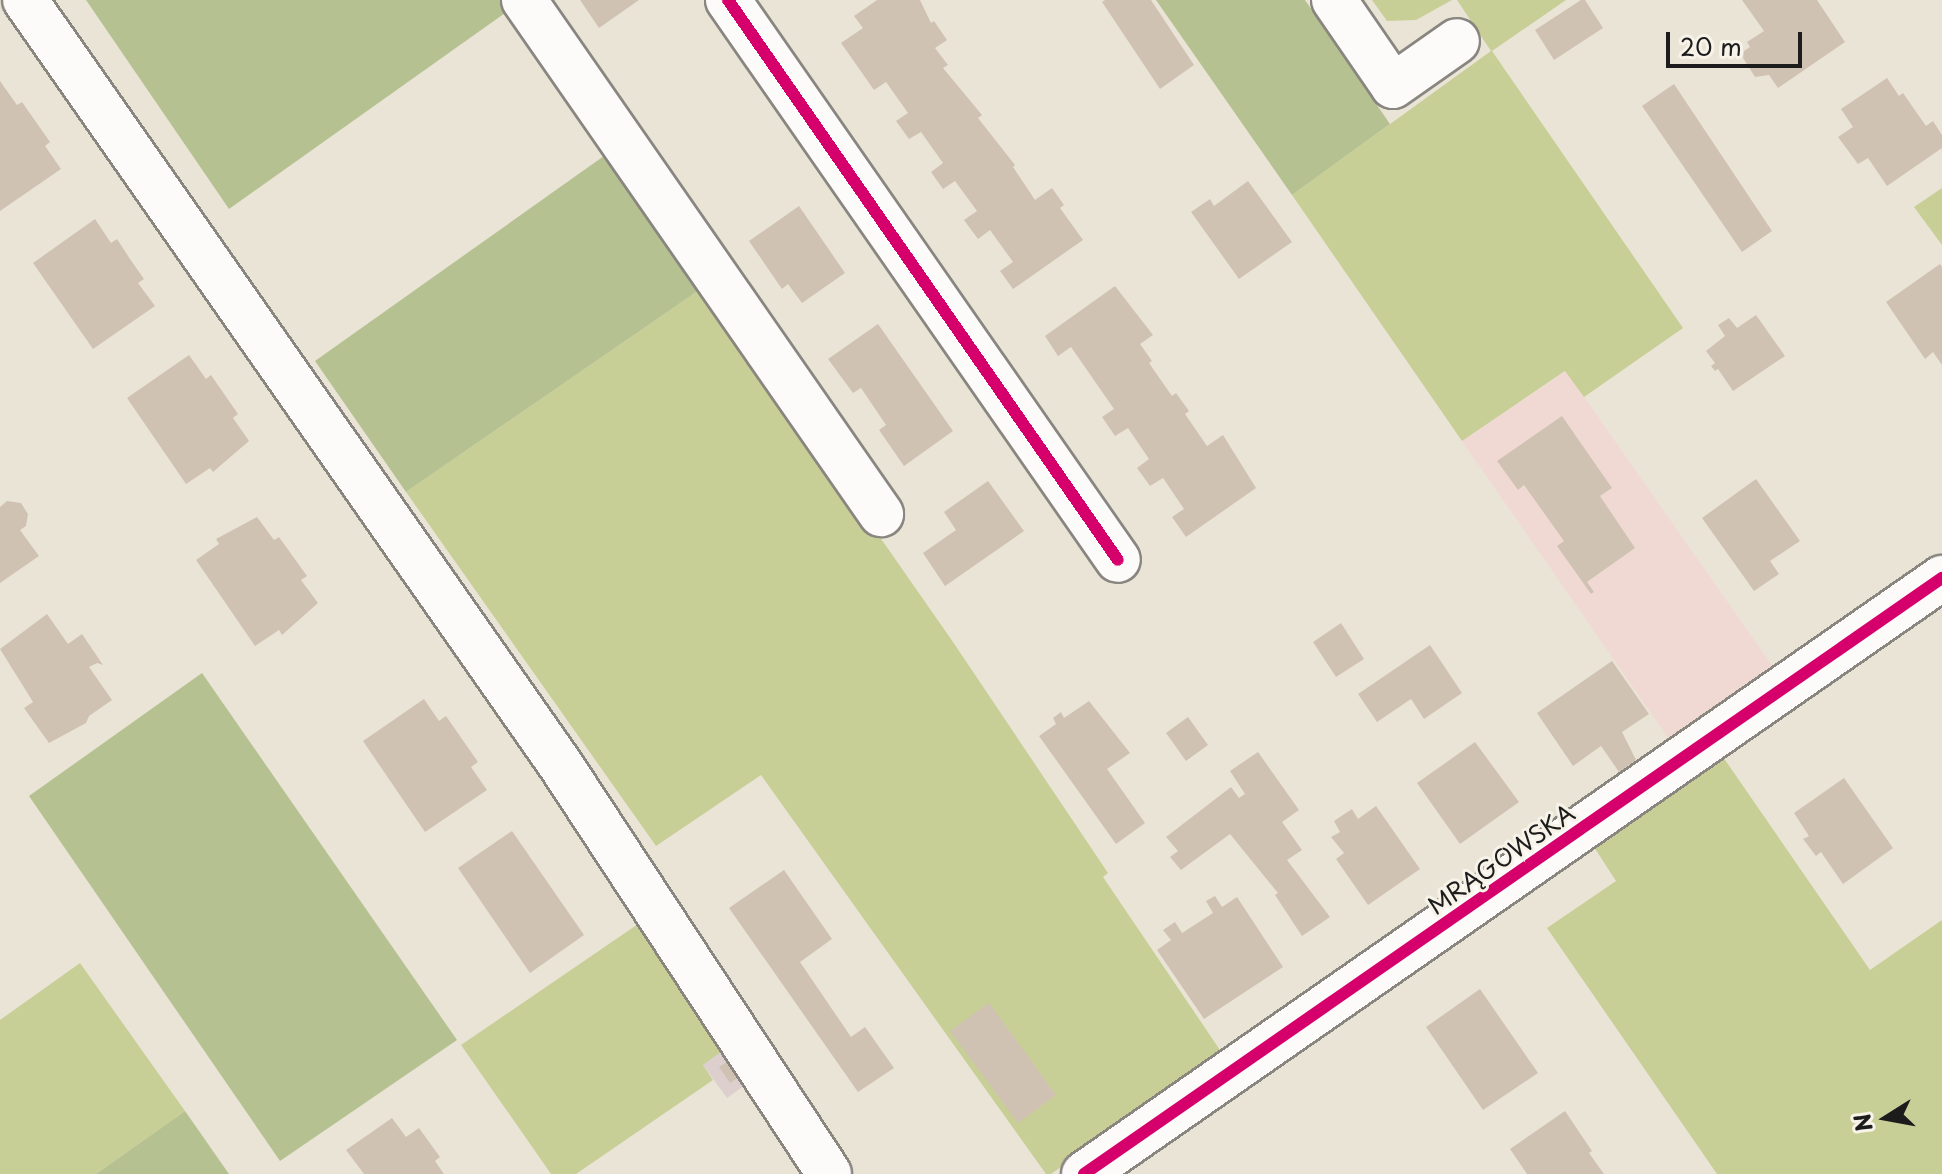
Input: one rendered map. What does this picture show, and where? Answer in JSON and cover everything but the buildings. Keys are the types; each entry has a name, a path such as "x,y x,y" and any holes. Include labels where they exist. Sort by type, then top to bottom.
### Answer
{"street":[{"path":"25,0 560,764 829,1174"},
{"path":"524,0 881,514"},
{"path":"728,0 1118,560"},
{"path":"1334,0 1393,86 1457,41"},
{"name":"MRĄGOWSKA","path":"1084,1174 1942,578"}],"shaded area":[{"path":"1566,371 1773,667 1669,739 1462,441"},
{"path":"728,1047 752,1080 727,1098 703,1065"}],"green space":[{"path":"86,0 506,0 512,8 229,209"},
{"path":"1156,0 1305,0 1390,124 1292,195"},
{"path":"1372,0 1452,0 1416,20 1387,21"},
{"path":"1457,0 1566,0 1492,51 1683,328 1584,397 1565,371 1462,441 1292,195 1491,51"},
{"path":"611,151 705,286 406,492 315,361"},
{"path":"1942,188 1942,245 1914,207"},
{"path":"705,286 953,642 1108,873 1103,877 1222,1053 1051,1174 1046,1174 761,775 656,846 406,492"},
{"path":"202,673 457,1040 280,1161 29,796"},
{"path":"1721,754 1870,970 1942,920 1942,1174 1717,1174 1547,928 1616,881 1594,847"},
{"path":"641,922 728,1047 703,1065 713,1080 576,1174 551,1174 461,1045"},
{"path":"80,963 185,1111 96,1174 0,1174 0,1020"},
{"path":"185,1111 229,1174 96,1174"}],"cycle path":[{"path":"728,0 1118,560"},
{"path":"1084,1174 1942,578"}]}
